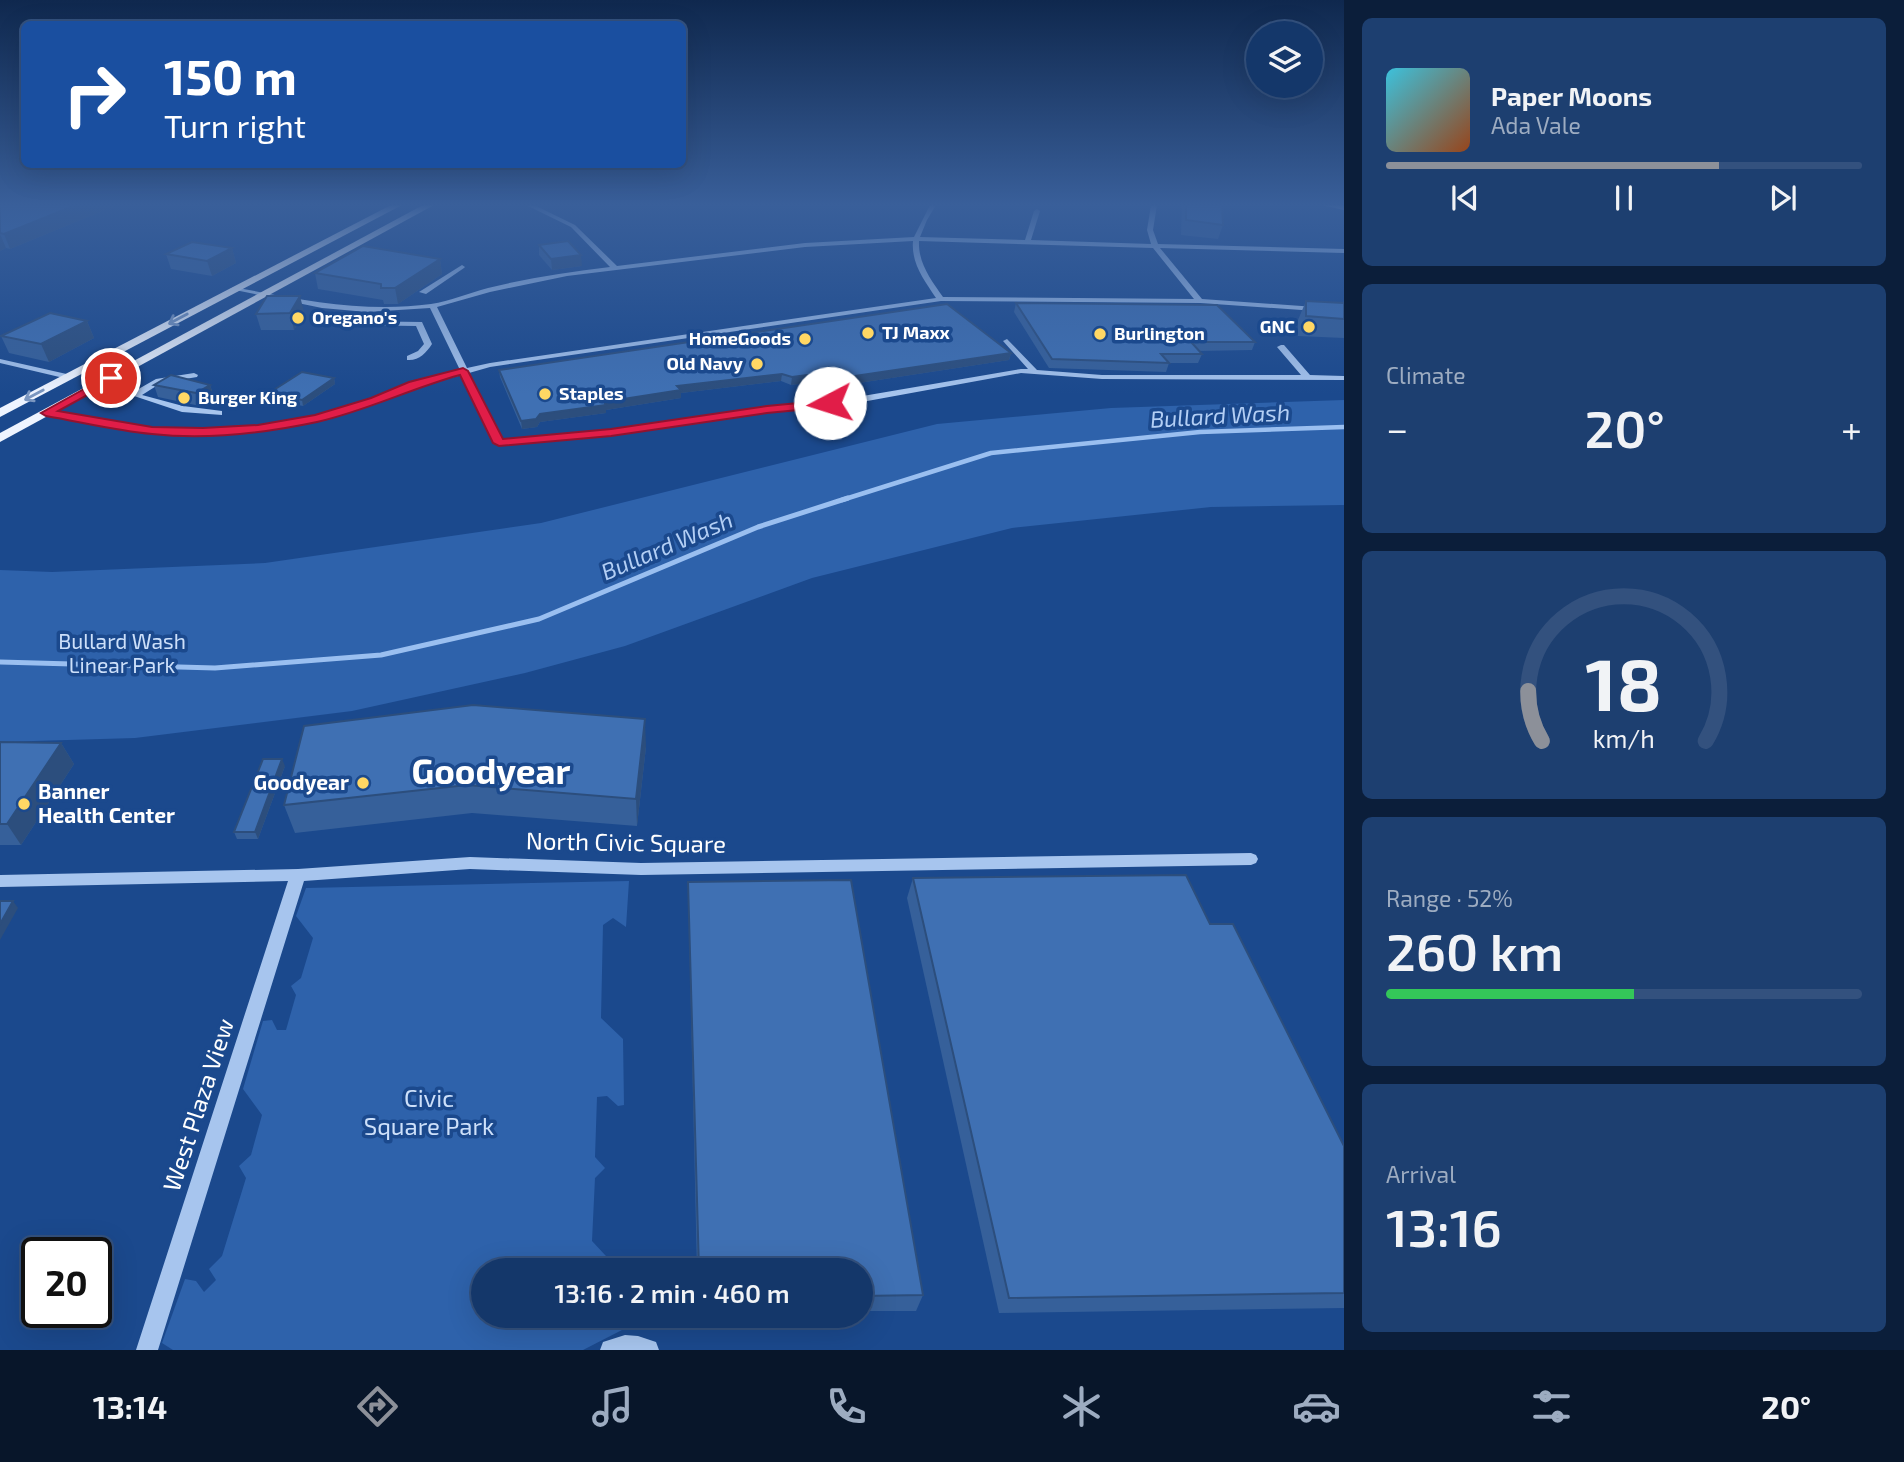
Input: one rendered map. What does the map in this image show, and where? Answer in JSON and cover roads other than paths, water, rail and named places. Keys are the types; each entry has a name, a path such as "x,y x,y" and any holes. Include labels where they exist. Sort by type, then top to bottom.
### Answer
{"main road":[{"path":"0,412 275,268"},
{"path":"0,438 313,268"},
{"path":"46,413 44,409 47,401 97,374 121,348"}],"street":[{"path":"424,292 460,268"},
{"path":"234,289 322,306 367,310 433,306 541,278 615,268"},
{"path":"920,268 941,299"},
{"path":"1173,268 1200,301"},
{"path":"46,413 152,431 203,432 258,428 317,418 375,400 412,384 463,371 941,299 1200,301 1344,311"},
{"path":"433,306 499,443 611,433 767,409 851,401 1034,371 1102,377 1344,379"},
{"path":"350,323 419,324 428,344 426,349 410,358"},
{"path":"1007,341 1034,371"},
{"path":"1281,347 1308,378"},
{"path":"0,361 68,377"},
{"path":"194,375 159,381 138,393 143,399 182,409 219,413"},
{"name":"North Civic Square","path":"0,881 298,875 470,863 640,869 1251,859"},
{"name":"West Plaza View","path":"147,1350 298,875"},
{"path":"611,1350 621,1345 635,1345 648,1350"}],"waterway":[{"name":"Bullard Wash","path":"842,500 991,453 1200,432 1344,427"},
{"name":"Bullard Wash","path":"0,662 215,668 381,655 539,619 758,527 848,498"}],"place":[{"name":"Oregano's","path":"298,318"},
{"name":"GNC","path":"1309,327"},
{"name":"TJ Maxx","path":"868,333"},
{"name":"Burlington","path":"1100,334"},
{"name":"HomeGoods","path":"805,339"},
{"name":"Old Navy","path":"757,364"},
{"name":"Staples","path":"545,394"},
{"name":"Burger King","path":"184,398"},
{"name":"Goodyear","path":"363,783"},
{"name":"Banner Health Center","path":"24,804"}],"district":[{"name":"Goodyear","path":"491,772"}],"park label":[{"name":"Bullard Wash Linear Park","path":"122,654"},
{"name":"Civic Square Park","path":"429,1113"}]}
